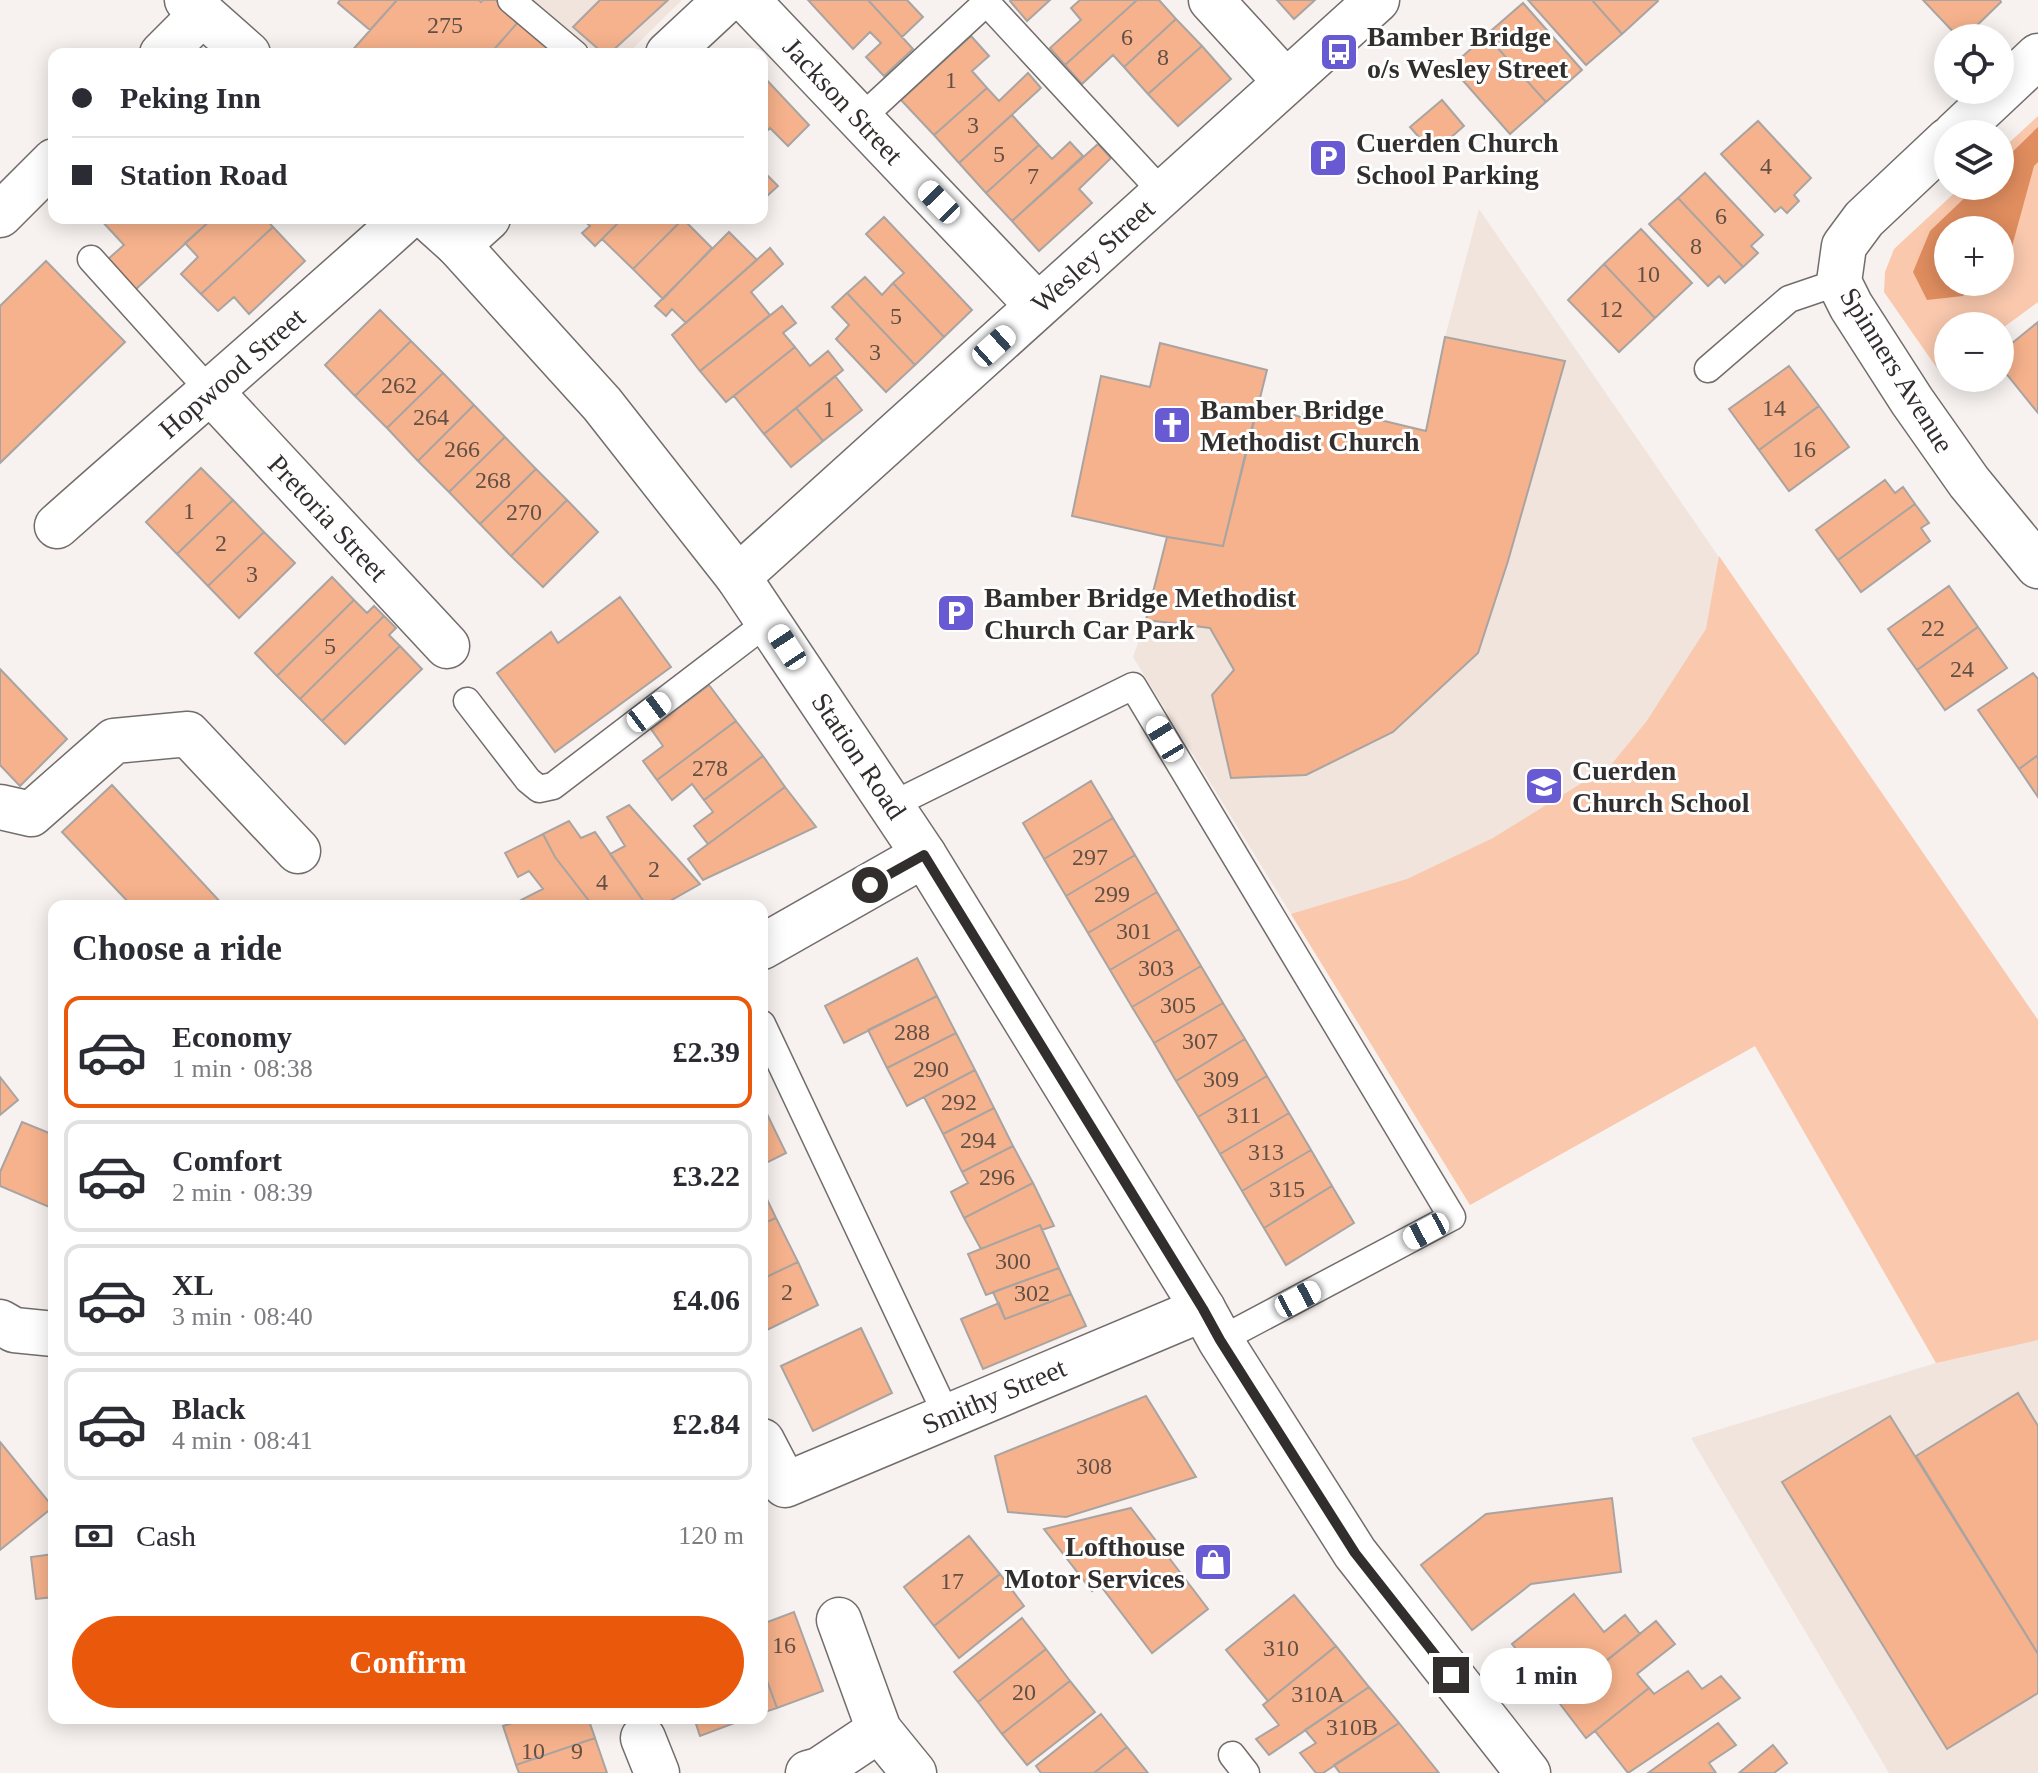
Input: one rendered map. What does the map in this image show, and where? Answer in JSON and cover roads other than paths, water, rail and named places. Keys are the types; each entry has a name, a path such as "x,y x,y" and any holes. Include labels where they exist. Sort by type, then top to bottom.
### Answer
{"street":[{"path":"674,48 726,0"},
{"name":"Jackson Street","path":"747,0 1038,306"},
{"path":"1211,0 1286,82"},
{"name":"Wesley Street","path":"738,577 1377,0"},
{"path":"166,48 194,7 241,48"},
{"path":"1970,120 2038,56"},
{"name":"Spinners Avenue","path":"1934,153 1864,219 1844,246 1839,282 1912,401 1969,482 2038,566"},
{"path":"5,199 48,166"},
{"name":"Hopwood Street","path":"57,526 399,224"},
{"name":"Station Road","path":"458,227 602,404 769,621 924,855 1355,1553 1528,1773"},
{"name":"Pretoria Street","path":"209,390 447,646"},
{"path":"0,807 31,814 114,741 188,734 298,851"},
{"path":"768,944 924,855"},
{"path":"0,1322 14,1330 48,1333"},
{"name":"Smithy Street","path":"768,1452 785,1485 947,1416 1212,1324"},
{"path":"839,1620 879,1730 914,1773"},
{"path":"808,1773 819,1770 879,1730"}],"lane":[{"path":"511,0 568,48"},
{"path":"860,119 987,1 1163,193"},
{"path":"91,259 209,390"},
{"path":"1708,369 1789,299 1839,282"},
{"path":"467,701 528,780 539,789 553,786 769,621"},
{"path":"892,805 1133,686 1452,1217 1212,1324"},
{"path":"768,1037 947,1416"}],"place":[{"name":"Bamber Bridge o/s Wesley Street","path":"1339,52"},
{"name":"Cuerden Church School Parking","path":"1328,158"},
{"name":"Bamber Bridge Methodist Church","path":"1172,425"},
{"name":"Bamber Bridge Methodist Church Car Park","path":"956,613"},
{"name":"Cuerden Church School","path":"1544,786"},
{"name":"Lofthouse Motor Services","path":"1213,1562"}]}
